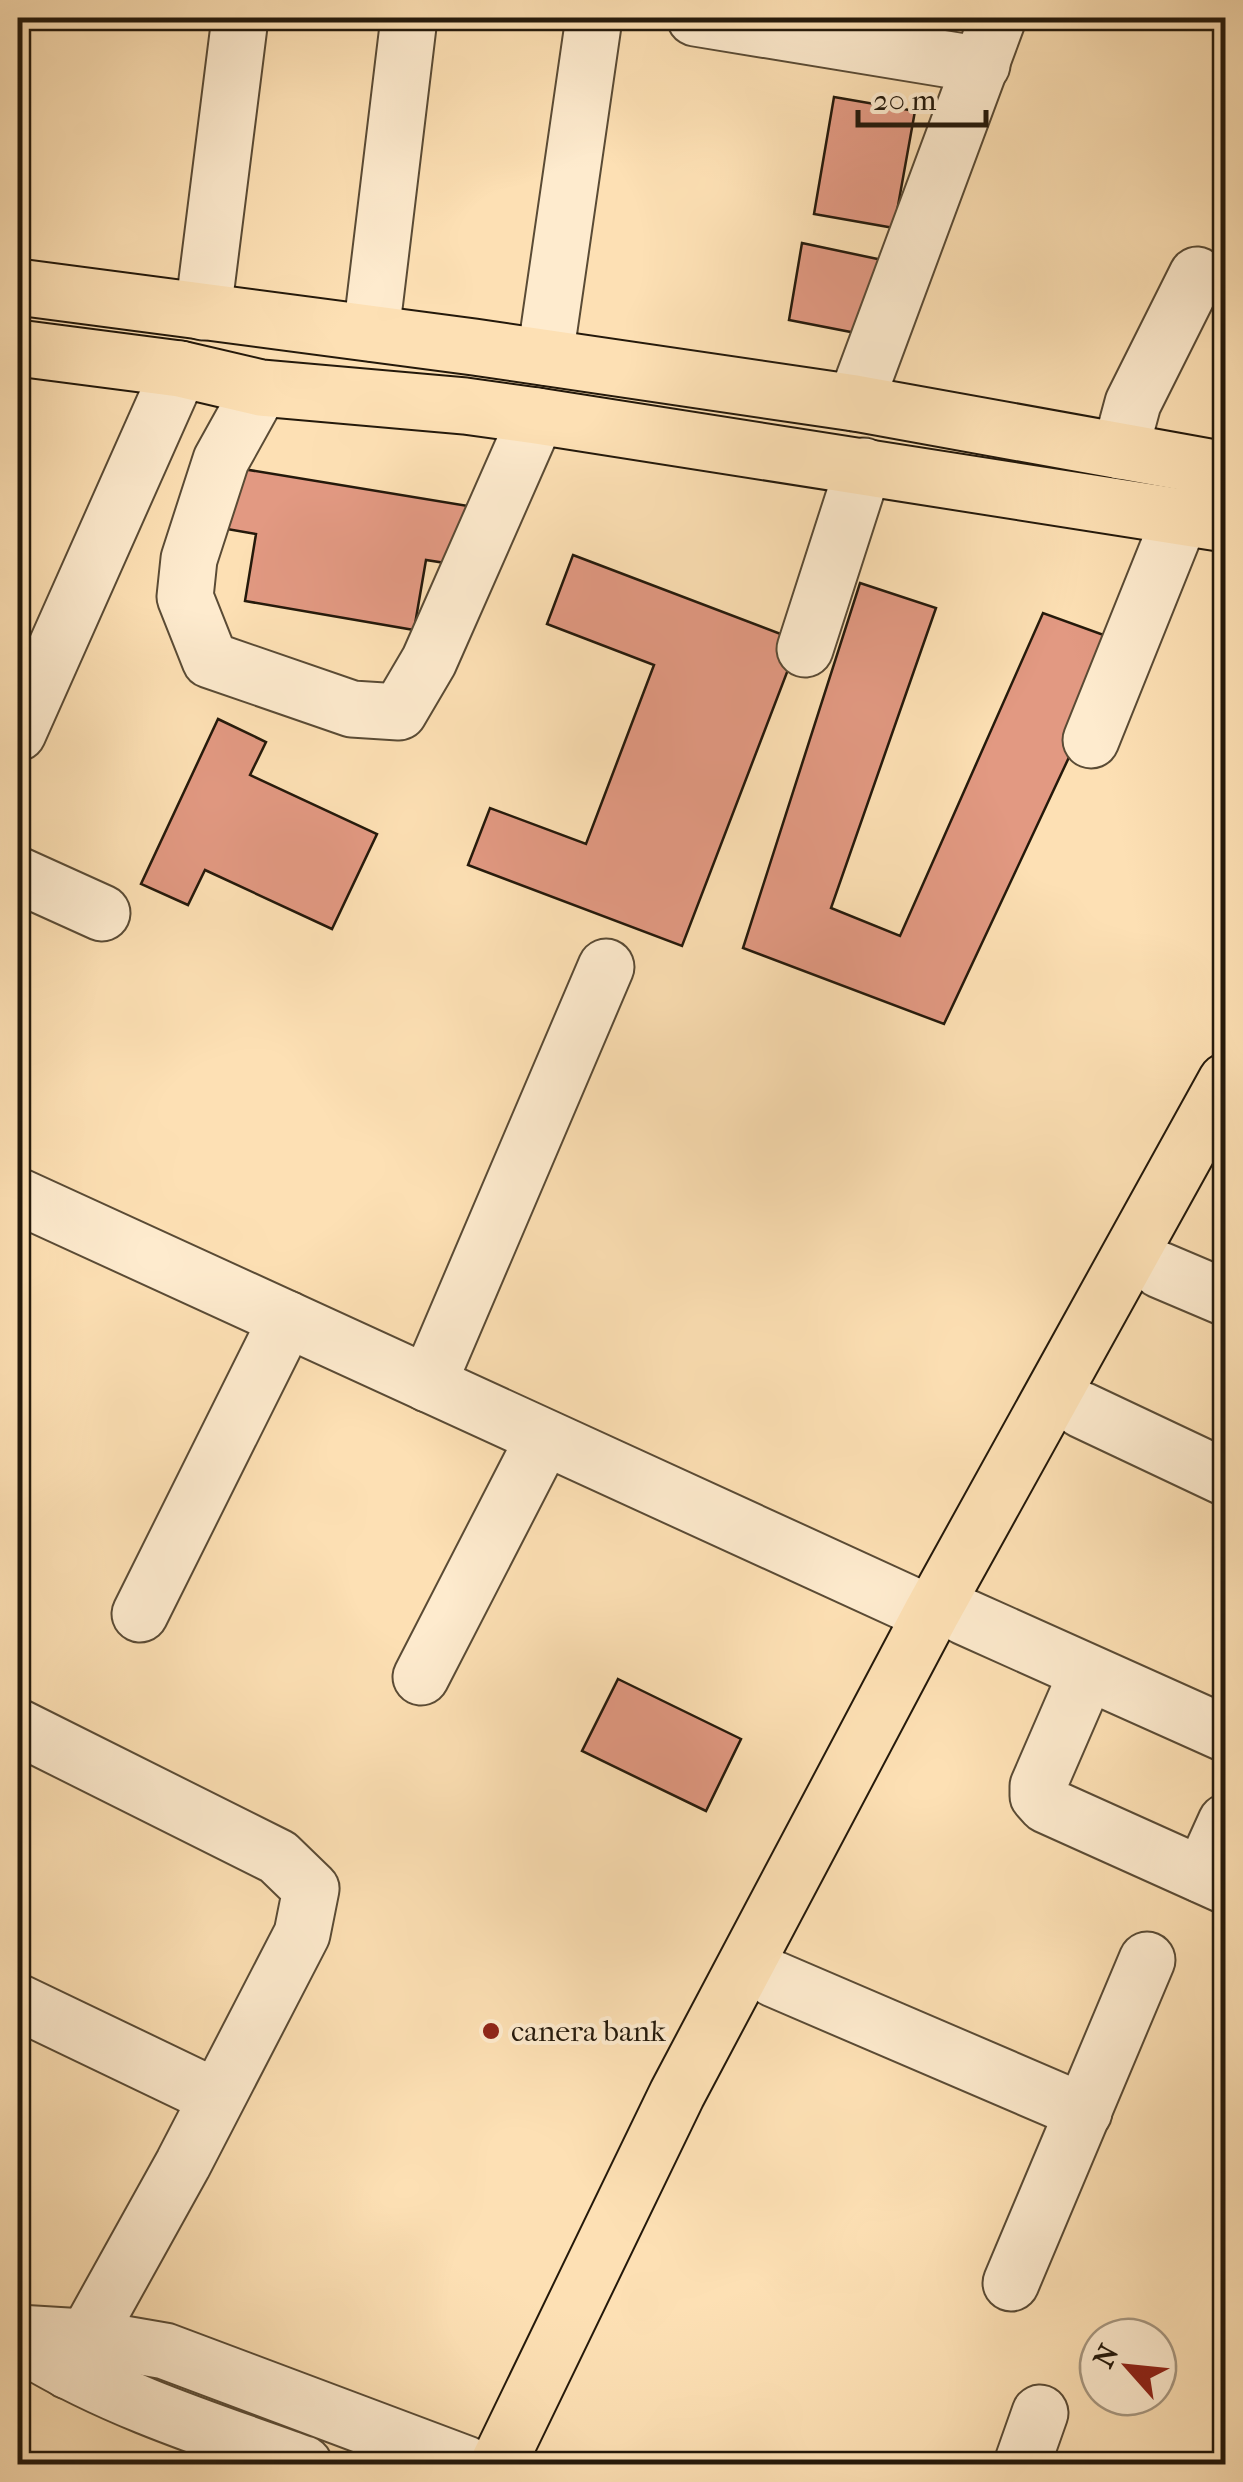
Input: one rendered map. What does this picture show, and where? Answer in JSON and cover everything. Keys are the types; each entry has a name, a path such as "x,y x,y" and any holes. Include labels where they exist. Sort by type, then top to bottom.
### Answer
{"main road":[{"path":"18,287 855,402 1226,470"},
{"path":"18,348 180,369 261,388 537,416 1203,520"},
{"path":"538,2464 706,2109 774,1978 948,1615 1226,1081"},
{"path":"498,2464 676,2094 948,1615 1082,1410 1226,1154"}],"street":[{"path":"203,312 240,18"},
{"path":"371,333 409,18"},
{"path":"545,357 594,18"},
{"path":"695,18 990,41 855,402"},
{"path":"1120,451 1133,403 1197,275"},
{"path":"18,733 180,369"},
{"path":"261,388 221,460 189,559 186,597 210,660 352,709 399,712 429,661 537,416"},
{"path":"805,648 864,466"},
{"path":"1090,740 1203,520"},
{"path":"18,875 102,913"},
{"path":"428,1384 606,968"},
{"path":"18,1196 544,1438 1226,1734"},
{"path":"1160,1270 1226,1298"},
{"path":"140,1614 286,1320"},
{"path":"1082,1410 1226,1478"},
{"path":"422,1677 544,1438"},
{"path":"1087,1673 1038,1786 1038,1796 1046,1805 1214,1880 1226,1822"},
{"path":"18,1726 278,1857 311,1889 302,1934 183,2164 76,2354"},
{"path":"1012,2283 1147,1960"},
{"path":"774,1978 1084,2112"},
{"path":"18,2002 216,2097"},
{"path":"18,2333 76,2354 142,2406 304,2464"},
{"path":"18,2341 76,2354 165,2351 466,2464"},
{"path":"1022,2464 1040,2413"}],"building":[{"path":"834,97 915,111 894,228 814,214"},
{"path":"802,243 887,261 856,333 789,320"},
{"path":"237,468 468,506 458,565 426,560 414,630 245,601 256,534 227,529"},
{"path":"573,555 799,641 682,946 468,865 490,808 586,844 654,665 547,624"},
{"path":"860,583 936,608 831,908 900,936 1043,613 1123,642 944,1024 743,948"},
{"path":"218,719 266,742 250,775 377,834 332,929 205,870 188,905 141,884"},
{"path":"618,1679 741,1739 706,1811 582,1751"}],"place":[{"name":"canera bank","path":"491,2031"}]}
